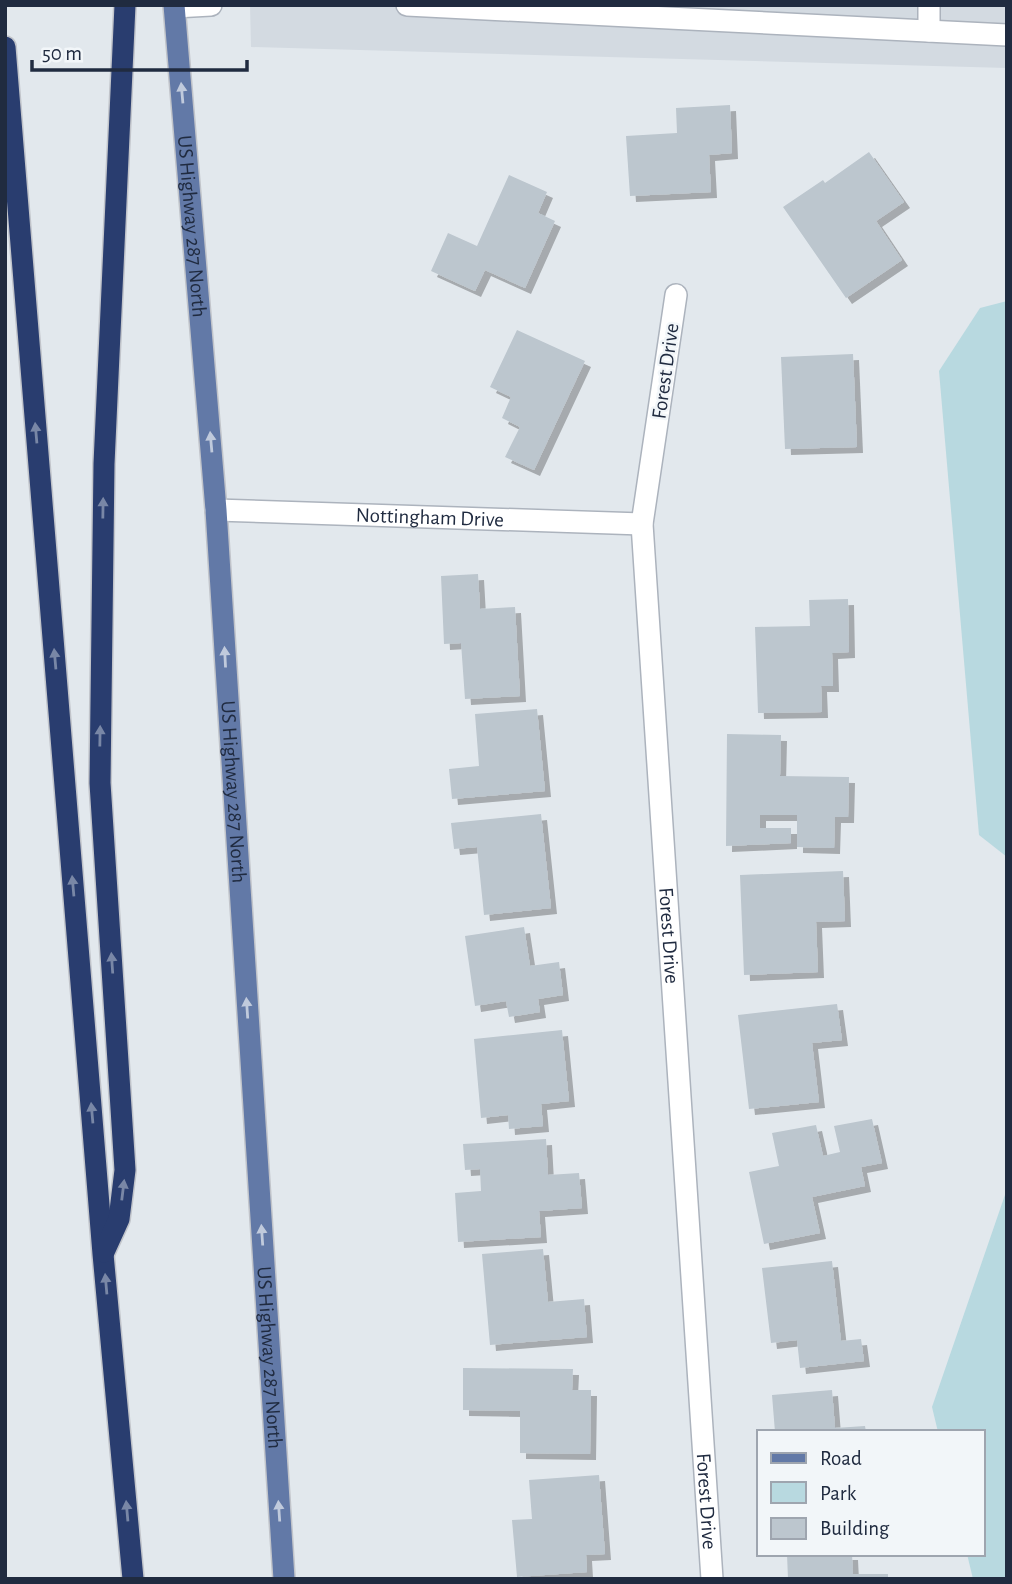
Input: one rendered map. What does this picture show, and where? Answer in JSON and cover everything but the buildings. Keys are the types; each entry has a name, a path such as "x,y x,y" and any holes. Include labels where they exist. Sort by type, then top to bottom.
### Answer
{"highway":[{"path":"103,1254 119,1219 125,1170 100,783 104,464 125,5"},
{"path":"5,47 103,1254 133,1579"}],"main road":[{"name":"US Highway 287 North","path":"175,6 216,510 284,1579"}],"street":[{"path":"175,6 211,5"},
{"path":"407,5 1007,35"},
{"path":"929,5 929,31"},
{"name":"Forest Drive","path":"676,295 642,524 712,1579"},
{"name":"Nottingham Drive","path":"216,510 642,524"}],"shaded area":[{"path":"250,5 1007,5 1007,68 251,47"}],"green space":[{"path":"1007,301 1007,857 979,835 939,371 980,308"},
{"path":"1007,1189 1007,1579 973,1579 967,1556 984,1556 984,1430 938,1430 932,1407"}]}
